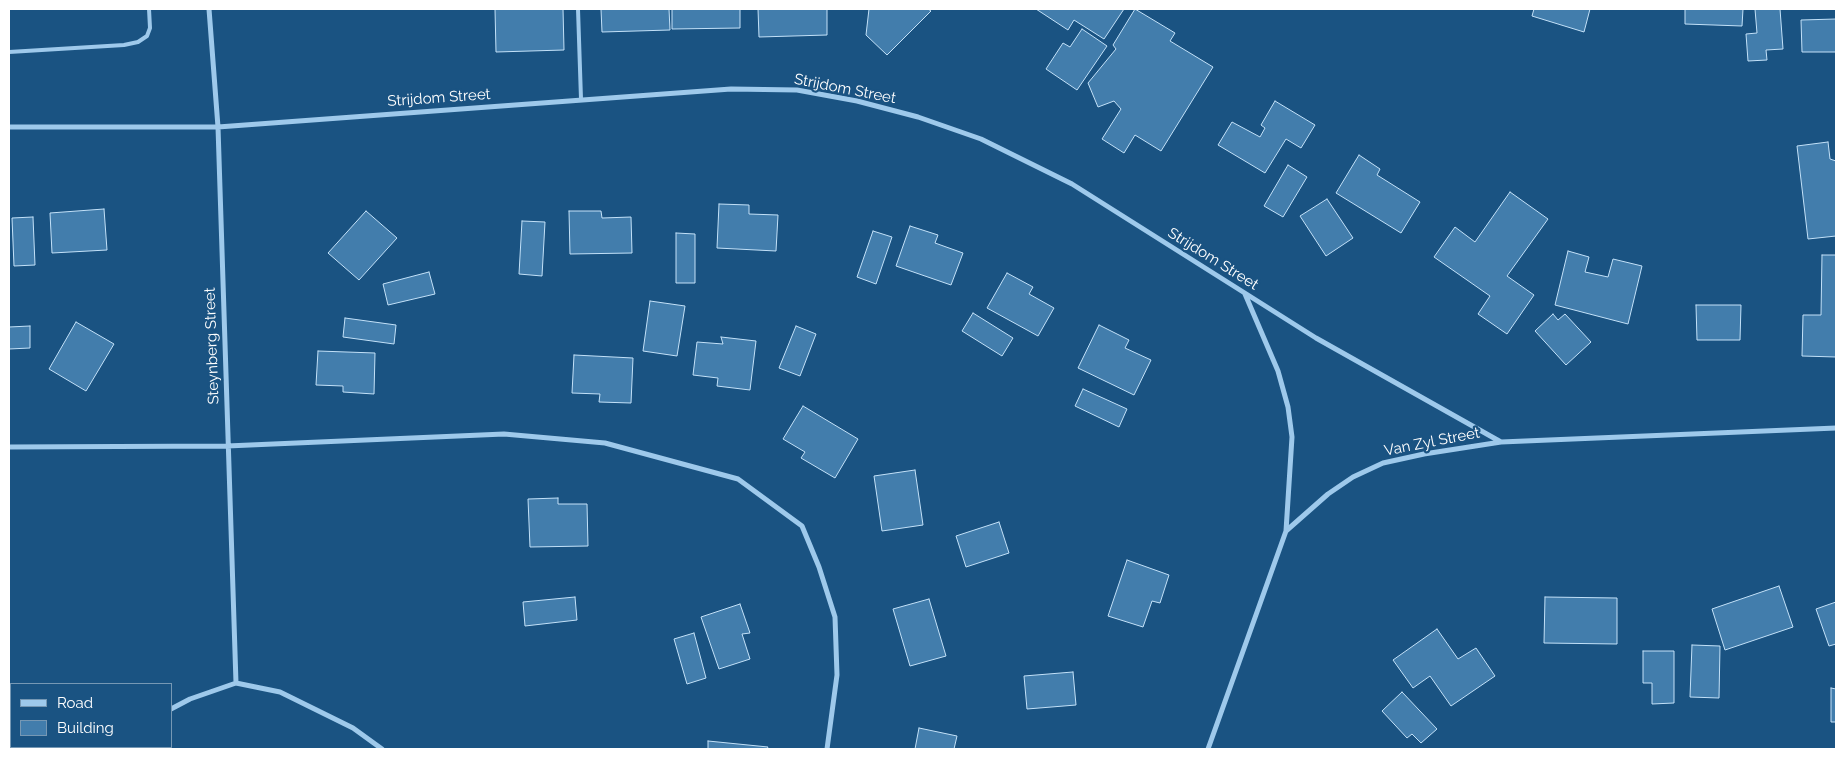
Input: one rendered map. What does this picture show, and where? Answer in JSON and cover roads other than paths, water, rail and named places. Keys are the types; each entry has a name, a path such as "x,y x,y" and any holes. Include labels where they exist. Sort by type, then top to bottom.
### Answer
{"street":[{"name":"Steynberg Street","path":"209,9 218,127 236,682"},
{"name":"Strijdom Street","path":"9,127 218,127 582,99 731,90 797,90 857,101 918,117 981,139 1072,184 1316,338 1501,442"},
{"path":"1245,294 1278,371 1288,407 1292,437 1286,531"},
{"name":"Van Zyl Street","path":"1208,749 1286,531 1328,494 1353,477 1383,463 1424,454 1501,442 1836,428"},
{"path":"9,447 227,446 504,434 606,443 738,479 802,526 819,567 835,617 837,675 828,749"},
{"path":"172,708 190,699 236,682 280,692 353,728 382,749"}],"lane":[{"path":"9,52 124,45 138,42 147,36 150,28 149,9"},
{"path":"578,9 582,99"}]}
